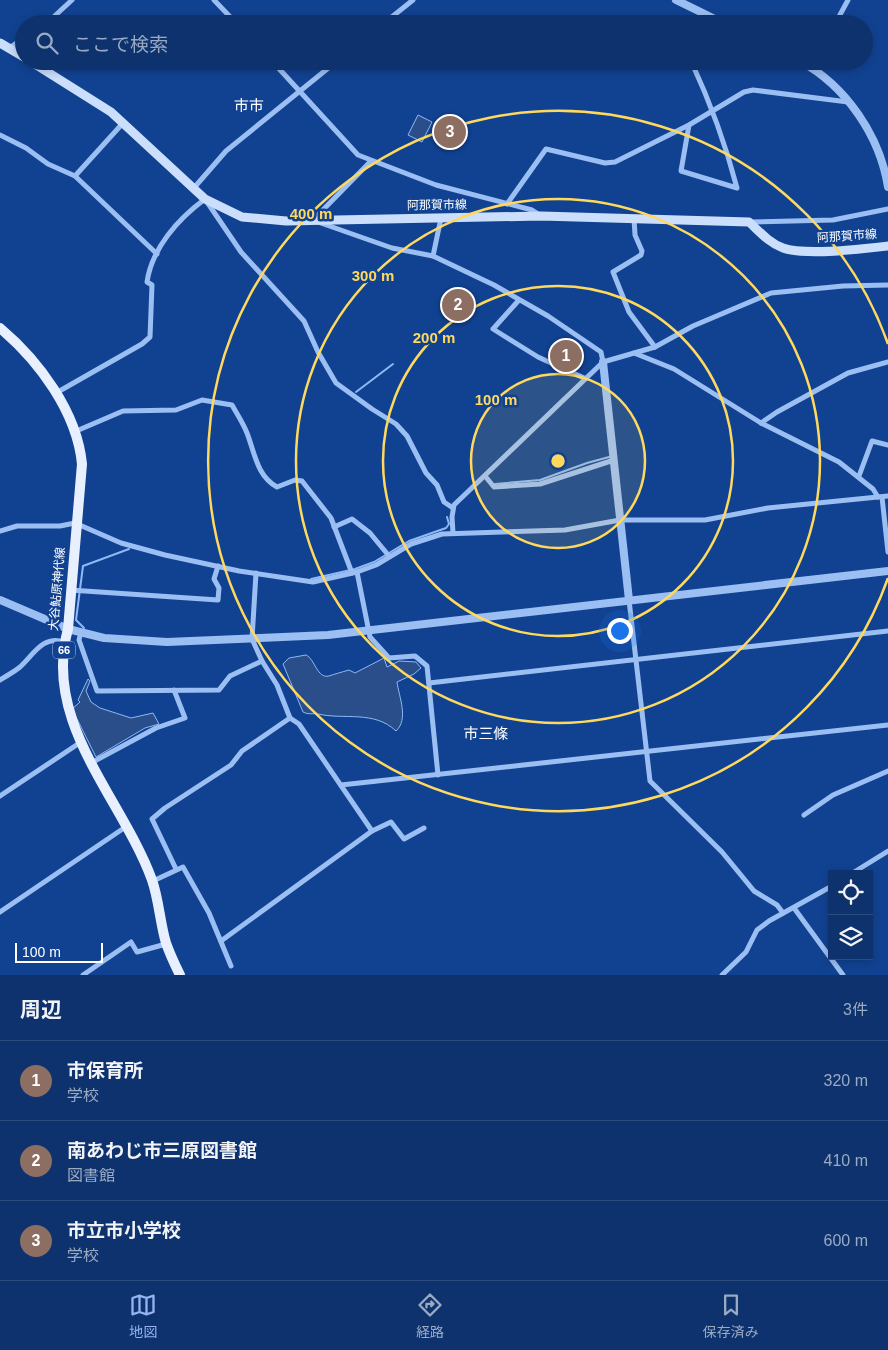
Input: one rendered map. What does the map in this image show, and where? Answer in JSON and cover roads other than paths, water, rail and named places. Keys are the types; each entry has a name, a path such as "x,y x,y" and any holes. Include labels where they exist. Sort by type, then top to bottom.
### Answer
{"main road":[{"path":"0,43 15,52"},
{"name":"阿那賀市線","path":"45,70 80,91 124,123 205,199 242,217 314,220 541,216 749,222 773,243 784,248 811,251 888,246"},
{"name":"大谷鮎原神代線","path":"0,328 13,339 40,370 56,393 74,432 82,464 75,523 68,629 64,642 66,705 91,763 127,826 152,881 166,944 180,975"}],"street":[{"path":"56,15 72,0"},
{"path":"214,0 228,15"},
{"path":"394,15 413,0"},
{"path":"676,0 707,15"},
{"path":"840,15 848,0"},
{"path":"9,48 15,44"},
{"path":"280,70 350,150 370,162 436,186 532,210 541,216"},
{"path":"193,189 226,151 326,70"},
{"path":"689,125 682,171 737,188 725,140 714,110 695,70"},
{"path":"819,70 848,102 869,131 878,149 888,187"},
{"path":"506,204 546,149 605,163 616,162 689,125 744,92 752,90 848,102"},
{"path":"75,176 124,123"},
{"path":"0,135 26,148 48,164 75,176 157,254"},
{"path":"370,162 314,220 319,224 392,248 434,256 494,285 601,352 650,781 722,852 754,891 777,905 783,913"},
{"path":"56,393 135,348 150,337 152,285 147,282 149,271 157,254 178,221 205,199 242,252 304,321 318,352 336,383 396,424 408,436 426,473 437,485 444,502 452,508"},
{"path":"749,222 833,220 888,209"},
{"path":"434,256 441,217"},
{"path":"634,218 635,235 642,251 641,255 613,272 630,312 655,347"},
{"path":"453,533 452,508 602,362 655,347 693,326 762,296 803,289 888,285"},
{"path":"519,300 493,329 538,357 584,378"},
{"path":"634,353 674,369 762,423 839,462 859,476 883,497 888,552"},
{"path":"762,423 777,412 848,373 888,362"},
{"path":"74,432 122,411 176,410 202,400 232,405 245,429 260,472 268,482 277,487 295,480 302,481 331,518 354,573 370,638 389,658 415,656 427,666 438,775"},
{"path":"859,476 872,441 888,445"},
{"path":"485,476 494,487 540,484 614,460"},
{"path":"0,531 18,526 60,526 75,523 126,544 218,566 313,582 354,573 428,537 453,533 565,530 620,520 705,520 768,508 883,497"},
{"path":"334,527 352,519 370,533 389,556"},
{"path":"70,590 218,600 219,588 214,579 218,566"},
{"path":"0,600 68,629 104,638 167,642 328,635 888,571"},
{"path":"256,573 252,638 262,661 277,685 290,718 299,724 372,831"},
{"path":"429,683 636,658 888,631"},
{"path":"80,632 79,640 97,691 219,690 230,676 262,661"},
{"path":"0,680 19,668 42,644 55,639 64,642"},
{"path":"91,763 156,728 185,718 174,690"},
{"path":"176,870 152,819 165,808 230,765 242,751 290,718"},
{"path":"341,786 888,725"},
{"path":"0,796 81,742"},
{"path":"804,815 833,795 888,771"},
{"path":"221,941 372,831 391,822 404,840 424,828"},
{"path":"0,912 127,826"},
{"path":"858,870 888,852"},
{"path":"152,881 183,867 209,913 231,966"},
{"path":"722,975 746,952 758,930 783,913 828,888"},
{"path":"794,908 842,975"},
{"path":"83,975 131,942 137,952 166,944"}],"water":[{"path":"418,115 432,122 422,142 408,135"},
{"path":"306,655 312,660 319,672 325,676 349,670 355,673 384,658 387,667 399,661 416,662 421,668 414,674 397,682 403,714 400,726 396,731 387,724 369,718 328,716 303,712 283,664 289,658"},
{"path":"88,679 90,681 86,691 91,702 100,708 131,718 153,713 159,724 145,728 96,757 72,709 80,702 78,700"}],"waterway":[{"path":"356,392 393,364"},
{"path":"495,484 540,480 609,457"},
{"path":"311,579 355,569 374,562 409,541 446,528 449,524 447,517"},
{"path":"84,628 76,620 83,566 129,549"}],"place":[{"name":"市立市小学校","path":"450,132"},
{"name":"南あわじ市三原図書館","path":"458,305"},
{"name":"市保育所","path":"566,356"}],"district":[{"name":"市市","path":"249,106"},
{"name":"市三條","path":"486,734"}]}
